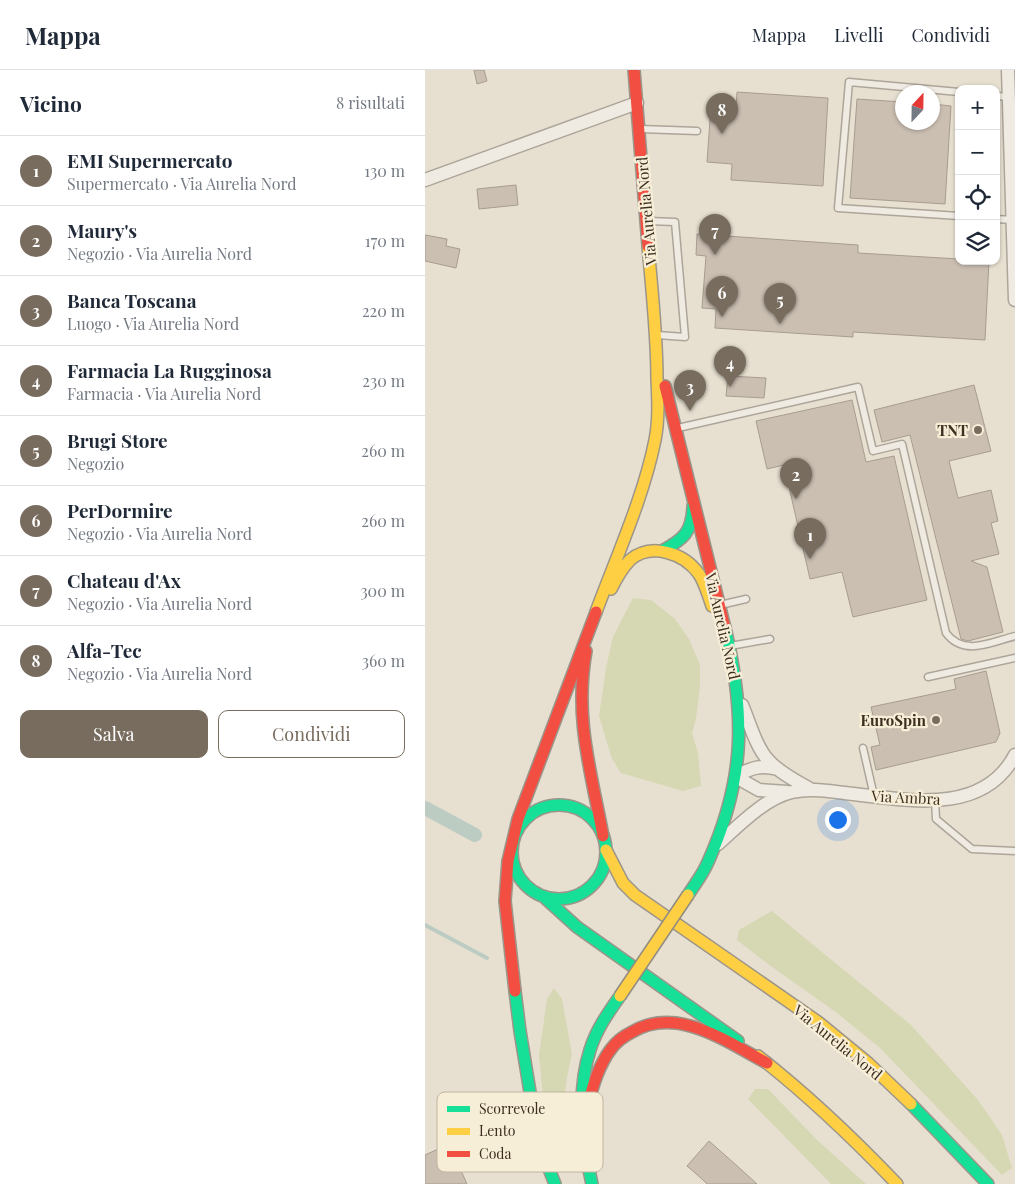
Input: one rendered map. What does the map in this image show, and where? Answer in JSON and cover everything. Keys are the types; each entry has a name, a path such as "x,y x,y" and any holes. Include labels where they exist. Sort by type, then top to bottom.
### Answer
{"main road":[{"name":"Via Aurelia Nord","path":"593,622 649,465 655,439 658,412 657,353 634,70"},
{"name":"Via Aurelia Nord","path":"584,1092 586,1064 603,1021 688,896 707,864 716,846 728,812 736,777 740,728 734,666 657,353"},
{"path":"662,551 682,540 688,532 693,521 693,502"},
{"path":"728,644 698,573 680,556 662,551 651,552 640,554 626,565 593,622 518,819 512,841 512,859 517,876 525,886 545,898 577,927 767,1063 824,1111 897,1184"},
{"path":"593,622 585,655 581,694 582,716 603,836"},
{"name":"Via Aurelia Nord","path":"530,1092 505,901 508,861 512,841 517,830 528,816 544,807 568,806 590,816 598,825 606,850 623,882 635,895 818,1022 868,1063 920,1112 988,1184"},
{"name":"Via Aurelia Nord","path":"545,898 558,900 571,898 583,893 593,885 600,875 605,863 606,850"},
{"path":"592,1092 611,1050 624,1036 644,1026 661,1022 683,1024 711,1034 767,1063"},
{"name":"Via Aurelia Nord","path":"550,1172 555,1184"}],"street":[{"path":"1008,70 1003,96 1013,220 1015,300"},
{"path":"425,180 637,103"},
{"path":"737,693 763,752 769,760 791,779 810,789"},
{"name":"Via Ambra","path":"810,789 906,800 935,800 961,797 994,782 1004,772 1015,755"},
{"path":"781,770 771,767 755,767 736,777 759,790 790,792 810,789"},
{"path":"716,846 753,814 790,792"}],"lane":[{"path":"955,92 849,82 838,208 955,216"},
{"path":"639,129 697,131"},
{"path":"1000,219 1013,220"},
{"path":"646,221 675,222 685,337 655,335"},
{"path":"675,429 858,387 873,451 902,444 946,632 955,642 970,647 1015,636"},
{"path":"719,605 746,599"},
{"path":"728,644 770,639"},
{"path":"928,677 1015,658"},
{"path":"863,748 874,796"},
{"path":"935,800 936,819 972,849 1015,851"}],"green space":[{"path":"633,598 651,600 675,619 689,639 700,665 700,686 696,719 692,733 698,753 701,786 683,791 621,773 612,759 599,716 613,637"},
{"path":"772,911 911,1025 978,1100 1002,1135 1012,1168 1002,1175 880,1048 837,1013 737,940 739,930"},
{"path":"554,988 562,999 572,1054 565,1092 543,1092 539,1055 547,999"},
{"path":"755,1089 768,1089 817,1140 866,1184 831,1184 748,1099"}],"building":[{"path":"474,70 484,70 487,81 477,84"},
{"path":"737,92 828,98 823,186 731,180 732,164 707,162 711,106 736,108"},
{"path":"857,99 895,101 895,130 940,130 940,105 951,106 945,204 850,198"},
{"path":"516,185 518,205 479,209 477,189"},
{"path":"697,234 858,245 858,253 955,259 955,265 989,265 985,340 853,332 853,337 715,328 716,309 702,308 706,256 696,255"},
{"path":"425,235 447,239 446,246 460,249 456,268 425,261"},
{"path":"728,376 766,378 764,398 726,396"},
{"path":"974,385 991,451 949,461 958,498 991,490 998,521 991,523 999,554 971,561 987,567 1003,632 968,641 961,639 910,435 882,442 874,410"},
{"path":"852,400 866,462 894,456 927,600 853,617 842,572 810,579 784,465 767,469 756,421"},
{"name":"EuroSpin","path":"986,671 1000,733 996,742 876,770 871,747 880,745 871,707 956,689 954,679"},
{"path":"709,1141 757,1184 707,1184 687,1166"},
{"path":"437,1150 437,1172 462,1172 467,1184 425,1184 425,1155"}],"waterway":[{"path":"425,808 475,835"},
{"path":"425,925 487,958"}],"traffic: fast":[{"path":"662,551 676,543 685,534 691,522 693,506"},
{"path":"688,895 706,866 720,832 735,775 739,719 732,660 725,628"},
{"path":"559,805 577,808 592,819 603,834 606,852 603,870 592,885 577,896 559,899 541,896 526,885 515,870 512,852 515,834 526,819 541,808 559,805"},
{"path":"545,898 577,927 738,1041"},
{"path":"515,991 530,1092"},
{"path":"582,1092 590,1050 607,1015 620,996"},
{"path":"911,1104 988,1184"},
{"path":"550,1172 555,1184"},
{"path":"589,1172 592,1184"}],"traffic: slow":[{"path":"596,612 637,505 656,432 658,410 656,346 648,246"},
{"path":"611,589 630,560 648,552 667,552 685,560 699,574 712,606"},
{"path":"606,850 623,883 635,895 818,1022 868,1063 911,1104"},
{"path":"620,996 688,895"},
{"path":"758,1056 830,1117 897,1184"}],"traffic: jam":[{"path":"634,70 648,246"},
{"path":"665,386 725,628"},
{"path":"515,991 505,901 508,861 518,819 596,612"},
{"path":"586,651 582,699 585,744 603,836"},
{"path":"591,1092 605,1057 618,1042 632,1032 649,1025 666,1022 684,1024 701,1029 767,1063"}],"place":[{"name":"Alfa-Tec","path":"722,134"},
{"name":"Chateau d'Ax","path":"715,255"},
{"name":"PerDormire","path":"722,317"},
{"name":"Brugi Store","path":"780,324"},
{"name":"Farmacia La Rugginosa","path":"730,387"},
{"name":"Banca Toscana","path":"690,411"},
{"name":"TNT","path":"978,430"},
{"name":"Maury's","path":"796,499"},
{"name":"EMI Supermercato","path":"810,559"},
{"name":"EuroSpin","path":"936,720"}]}
